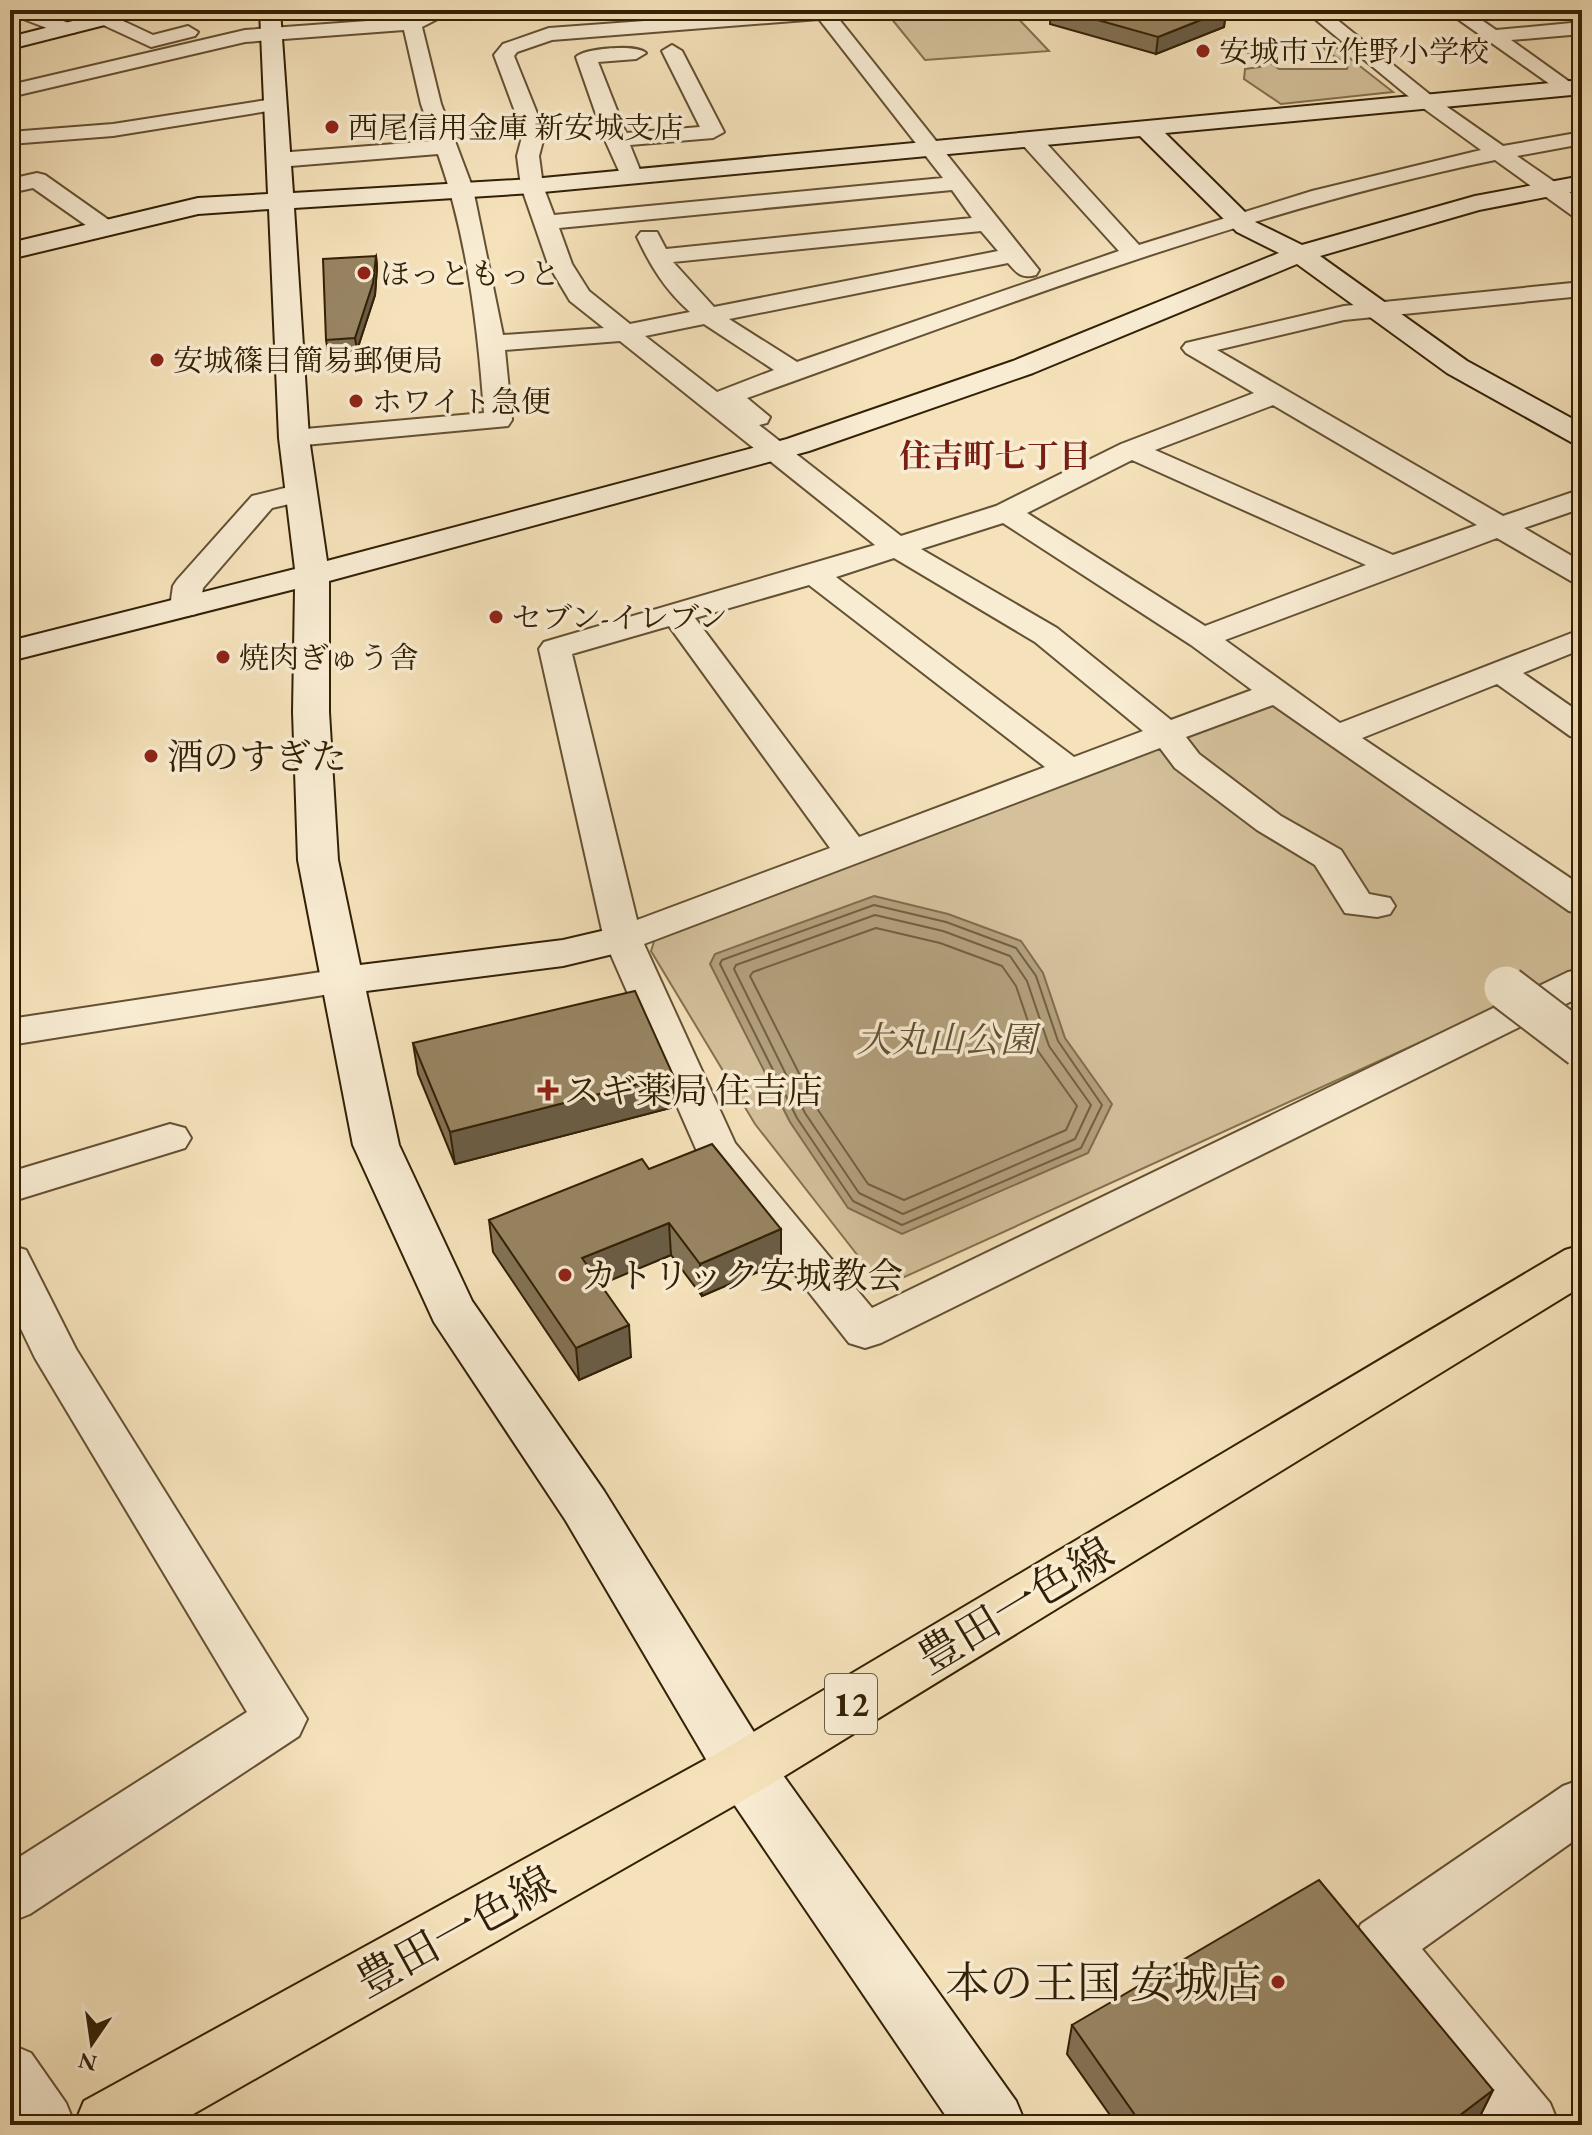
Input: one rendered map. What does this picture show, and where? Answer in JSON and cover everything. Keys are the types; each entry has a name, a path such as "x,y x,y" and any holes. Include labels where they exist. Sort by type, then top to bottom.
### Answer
{"main road":[{"name":"豊田一色線","path":"108,2125 744,1769 1582,1263"}],"street":[{"path":"17,10 67,29"},
{"path":"10,43 121,13 151,41 211,27 412,24 446,10"},
{"path":"870,10 549,34 510,48 504,55 534,133 528,156 532,186 560,264 579,296 623,333 784,448 908,543 1046,635 1165,732 1187,761 1269,823 1328,858 1358,905 1377,906"},
{"path":"1314,10 1325,10"},
{"path":"1314,10 1493,152 1582,212"},
{"path":"1454,10 1537,67 1575,87"},
{"path":"823,12 921,138 933,148 1012,255 1035,278 1046,284"},
{"path":"188,16 211,27"},
{"path":"294,438 498,420 492,343 462,189 431,104 412,24"},
{"path":"10,91 259,27"},
{"path":"259,27 273,105 294,438 312,575 311,712 318,860 376,1145 451,1309 585,1506 744,1769 992,2125"},
{"path":"1493,36 1582,28"},
{"path":"813,40 844,38"},
{"path":"616,140 713,132 680,50 586,57 616,140 631,175"},
{"path":"1537,67 1567,64"},
{"path":"279,179 462,189 532,186 1575,87"},
{"path":"10,138 113,130 273,105"},
{"path":"1145,127 1235,219 1300,254 1457,367 1582,436"},
{"path":"40,160 49,135"},
{"path":"1029,138 1134,254"},
{"path":"784,448 727,396 1235,219 1387,175 1493,152 1582,138"},
{"path":"10,251 198,206 279,179 446,147"},
{"path":"10,186 37,180 105,228"},
{"path":"544,223 959,183"},
{"path":"10,651 312,575 784,448 1023,367 1300,254 1475,203 1582,183"},
{"path":"641,215 656,257 681,290 707,316 795,372"},
{"path":"656,257 987,223"},
{"path":"492,343 591,338 623,333 1012,255"},
{"path":"1582,289 1344,313 1195,348 1582,575"},
{"path":"1276,394 1131,450 1006,512 814,574 555,649 623,939 717,1149 865,1331 1582,981"},
{"path":"1131,450 1392,565"},
{"path":"185,607 188,586 262,502 301,493"},
{"path":"1202,638 1392,565 1582,498"},
{"path":"1006,512 1202,638 1337,736 1582,903"},
{"path":"814,574 1069,769"},
{"path":"677,615 853,854"},
{"path":"1337,736 1582,638"},
{"path":"1500,671 1582,729"},
{"path":"10,1032 341,981 563,953 623,939 1276,692"},
{"path":"1506,988 1582,1046"},
{"path":"10,1187 170,1138"},
{"path":"10,1261 58,1358 280,1719 10,1895"},
{"path":"1528,2125 1381,1944 1582,1804"},
{"path":"10,2074 44,2125"}],"green space":[{"path":"1010,10 1049,51 925,60 886,12"},
{"path":"1328,41 1393,92 1281,104 1244,79 1245,69 1260,67 1249,54 1258,54 1279,69 1347,69 1348,65 1326,51 1320,42"},
{"name":"大丸山公園","path":"1269,704 1277,706 1582,916 1582,965 1524,995 900,1279 869,1270 755,1124 651,951 656,935"}],"water":[{"path":"874,896 948,914 1021,941 1043,973 1065,1038 1112,1104 1088,1153 902,1234 848,1208 790,1122 710,964 715,954"}],"building":[{"path":"1062,10 1226,10 1158,37"},
{"path":"376,256 373,283 355,338 326,340 323,259"},
{"name":"スギ薬局 住吉店","path":"635,991 673,1075 450,1132 413,1043"},
{"name":"カトリック安城教会","path":"712,1144 781,1229 700,1264 669,1223 582,1258 629,1325 576,1348 489,1220 642,1159 649,1169"},
{"name":"本の王国 安城店","path":"1319,1880 1493,2090 1447,2125 1142,2125 1072,2025"}],"place":[{"name":"安城市立作野小学校","path":"1203,51"},
{"name":"西尾信用金庫 新安城支店","path":"332,127"},
{"name":"ほっともっと","path":"364,273"},
{"name":"安城篠目簡易郵便局","path":"157,360"},
{"name":"ホワイト急便","path":"356,401"},
{"name":"セブン-イレブン","path":"496,617"},
{"name":"焼肉ぎゅう舎","path":"223,657"},
{"name":"酒のすぎた","path":"151,756"},
{"name":"スギ薬局 住吉店","path":"548,1090"},
{"name":"カトリック安城教会","path":"565,1275"},
{"name":"本の王国 安城店","path":"1278,1982"}],"district":[{"name":"住吉町七丁目","path":"995,456"}]}
